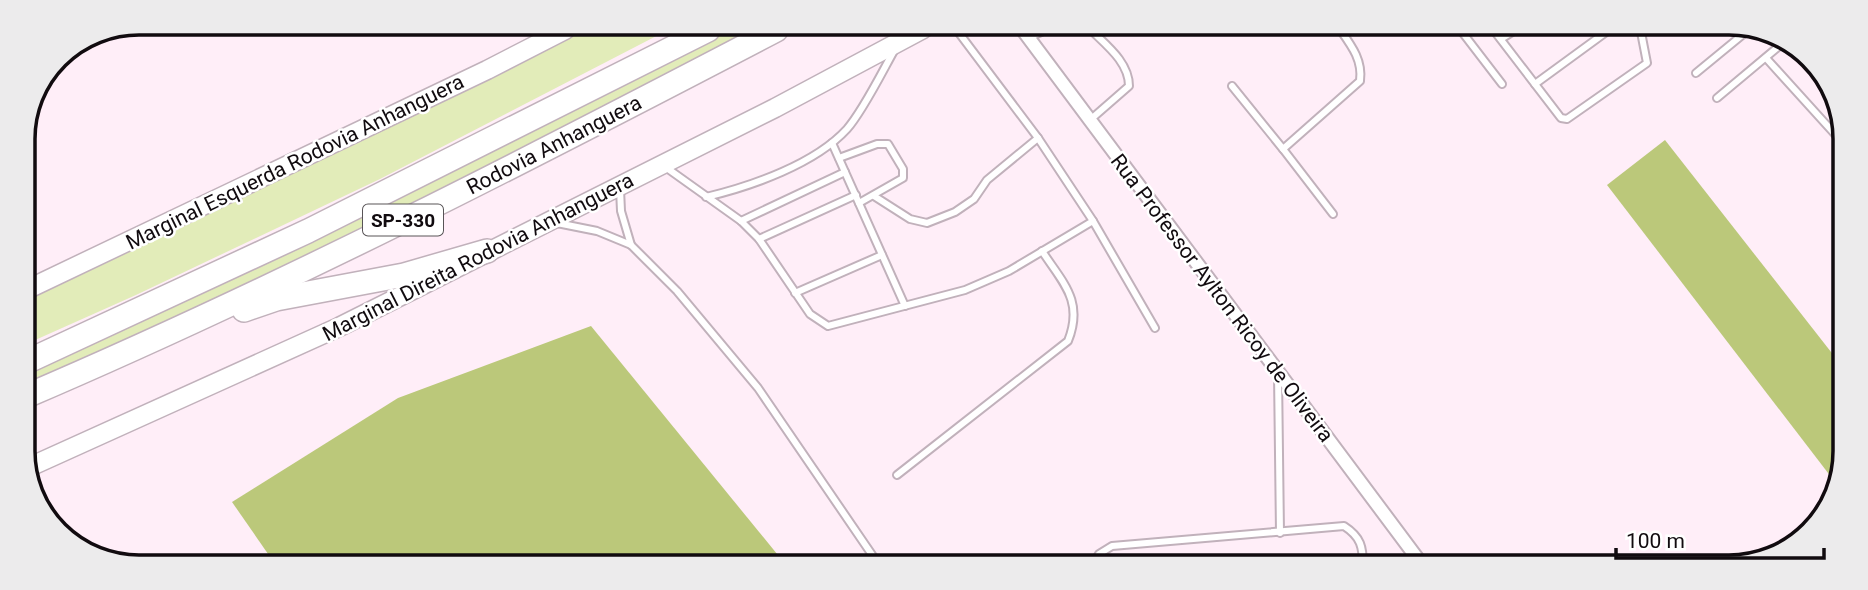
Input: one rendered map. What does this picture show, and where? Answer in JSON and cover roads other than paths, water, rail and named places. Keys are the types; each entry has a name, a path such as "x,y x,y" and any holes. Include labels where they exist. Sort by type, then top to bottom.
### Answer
{"highway":[{"name":"Rodovia Anhanguera","path":"35,358 308,231 698,35"},
{"name":"Rodovia Anhanguera","path":"35,392 164,336 533,156 766,35"},
{"path":"164,336 276,299 404,275 487,251"}],"street":[{"name":"Marginal Esquerda Rodovia Anhanguera","path":"35,286 487,71 555,35"},
{"name":"Marginal Direita Rodovia Anhanguera","path":"36,464 339,327 662,165 912,35"},
{"name":"Rua Professor Aylton Ricoy de Oliveira","path":"1026,35 1415,555"}],"lane":[{"path":"961,35 1038,138 1093,222 1155,328"},
{"path":"1090,120 1129,86 1129,76 1123,64 1096,35"},
{"path":"1283,149 1360,81 1361,70 1357,55 1344,35"},
{"path":"1464,35 1502,83"},
{"path":"1498,35 1562,118 1567,119 1647,63 1642,35"},
{"path":"1501,39 1507,35"},
{"path":"1535,84 1602,35"},
{"path":"1696,73 1741,36"},
{"path":"706,197 742,189 807,159 832,143 849,127 900,41"},
{"path":"1717,97 1778,47"},
{"path":"1766,58 1832,131"},
{"path":"1232,86 1333,214"},
{"path":"874,195 910,219 927,223 955,212 974,199 987,180 1038,138"},
{"path":"832,143 905,306"},
{"path":"839,158 877,144 888,144 903,169 903,178 859,203"},
{"path":"662,165 741,221 759,239 810,314 828,326 965,290 1009,271 1093,222"},
{"path":"741,221 845,172"},
{"path":"620,186 621,211 631,245"},
{"path":"759,239 856,195"},
{"path":"548,221 597,231 631,245 677,291 758,388 873,555"},
{"path":"897,475 1068,341 1075,324 1075,309 1068,290 1042,251"},
{"path":"795,293 882,255"},
{"path":"1278,372 1280,533"},
{"path":"1098,555 1112,546 1344,526 1356,533 1363,547 1363,555"}]}
